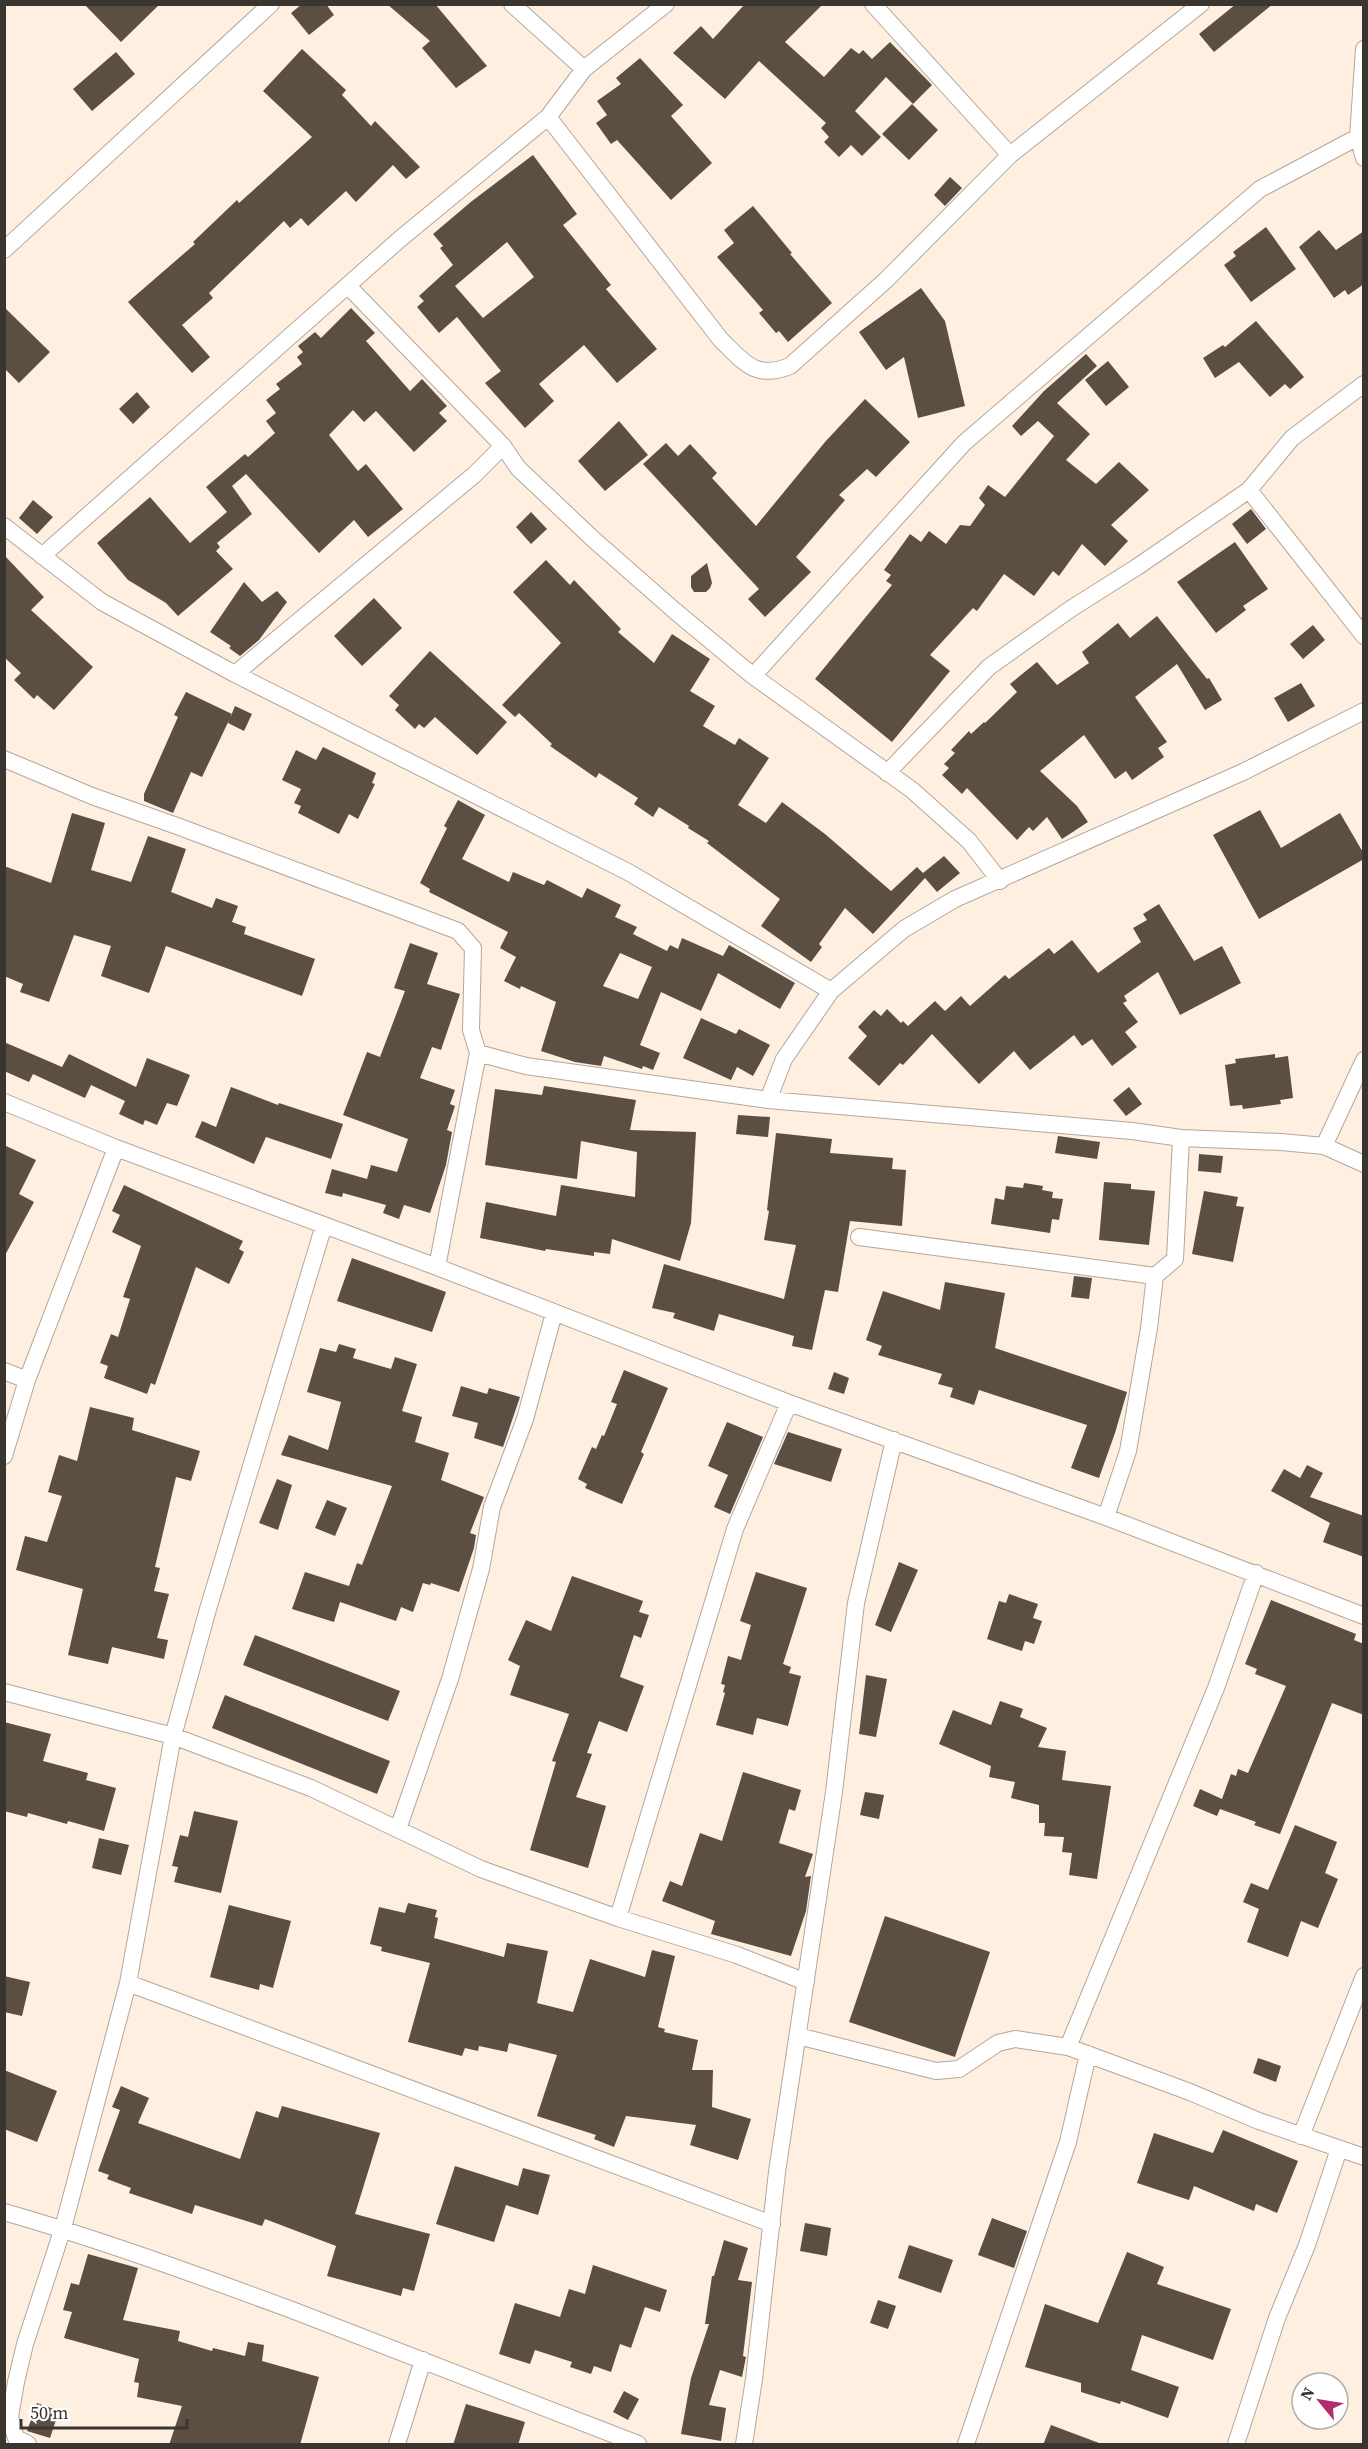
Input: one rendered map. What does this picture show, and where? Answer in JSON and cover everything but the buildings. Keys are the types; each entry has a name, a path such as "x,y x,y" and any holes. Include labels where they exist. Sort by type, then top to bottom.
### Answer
{"street":[{"path":"4,250 271,4"},
{"path":"512,4 584,69"},
{"path":"42,556 348,286 548,117 584,69 666,4"},
{"path":"873,4 1010,155"},
{"path":"548,117 721,340 749,367 775,372 790,366 886,280 1010,155 1202,4"},
{"path":"1364,48 1358,137 1364,158"},
{"path":"753,676 964,443 1260,189 1358,137"},
{"path":"348,286 503,446 518,468 593,539 753,676 912,790 969,841 1000,881"},
{"path":"887,773 989,667 1072,608 1137,567 1249,490 1292,438 1364,384"},
{"path":"235,674 474,475 503,446"},
{"path":"1249,490 1364,636"},
{"path":"4,526 102,602 235,674 628,872 831,992"},
{"path":"768,1100 784,1059 831,992 904,929 955,899 1243,772 1364,711"},
{"path":"4,759 92,796 458,931 473,948 471,1030 478,1053 437,1267"},
{"path":"478,1053 526,1066 768,1100 1132,1131 1181,1138 1324,1146 1364,1164"},
{"path":"1324,1146 1364,1060"},
{"path":"4,1102 116,1148 437,1267 789,1403 1106,1517 1364,1616"},
{"path":"1106,1517 1128,1451 1149,1328 1155,1276 1174,1259 1181,1138"},
{"path":"4,1456 27,1380 116,1148"},
{"path":"28,2445 16,2438 10,2417 25,2343 63,2228 128,1983 173,1736 208,1609 324,1225"},
{"path":"859,1237 1155,1276"},
{"path":"398,1830 450,1679 481,1569 492,1508 525,1419 554,1313"},
{"path":"4,1371 27,1380"},
{"path":"618,1918 735,1529 789,1403"},
{"path":"744,2445 777,2172 834,1792 856,1603 894,1440"},
{"path":"1068,2047 1216,1688 1256,1573"},
{"path":"4,1692 173,1736 311,1788 481,1869 618,1918 737,1955 806,1982"},
{"path":"1301,2136 1364,1976"},
{"path":"128,1983 772,2223"},
{"path":"798,2036 936,2071 959,2069 998,2043 1015,2039 1068,2047 1301,2136 1364,2157"},
{"path":"966,2445 1068,2142 1088,2054"},
{"path":"1236,2445 1277,2318 1307,2245 1339,2149"},
{"path":"4,2212 63,2228 181,2269 423,2360 638,2445"},
{"path":"396,2445 423,2360"}]}
